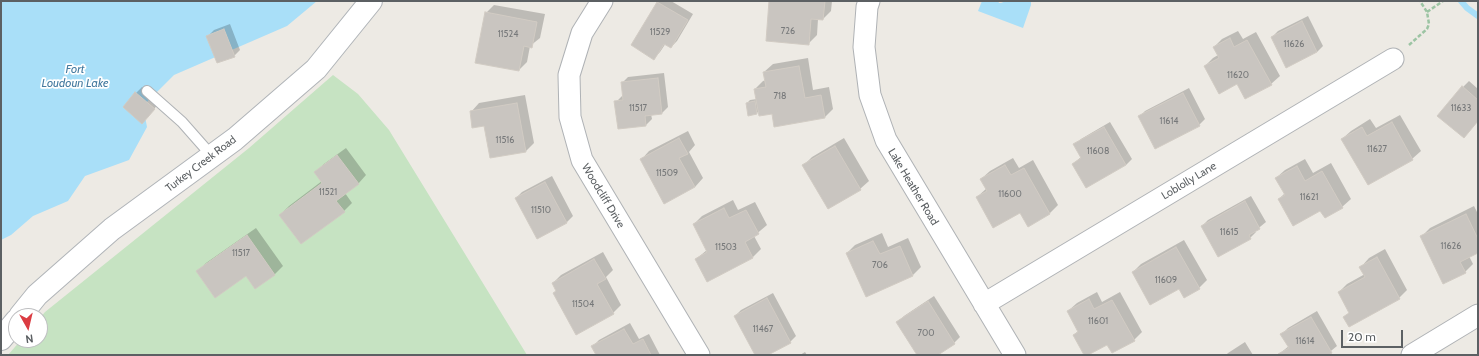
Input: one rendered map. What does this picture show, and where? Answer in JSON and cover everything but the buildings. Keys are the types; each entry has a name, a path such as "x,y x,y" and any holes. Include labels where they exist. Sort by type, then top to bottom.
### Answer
{"street":[{"name":"Turkey Creek Road","path":"26,308 37,295 112,229 235,139 316,68 371,1"},
{"name":"Woodcliff Drive","path":"602,1 582,33 569,75 570,117 582,160 699,355"},
{"name":"Lake Heather Road","path":"869,1 867,7 864,48 870,95 886,140 1015,355"},
{"name":"Loblolly Lane","path":"984,304 1393,59"},
{"path":"1412,355 1478,315"},
{"path":"1,339 8,331"}],"lane":[{"path":"147,90 182,122 212,156"}],"path":[{"path":"1393,59 1427,29 1429,24 1427,12 1420,1"},
{"path":"1427,12 1443,1"}],"green space":[{"path":"333,75 358,94 389,130 527,355 8,355 14,348 48,348 48,310 249,148"}],"water":[{"name":"Fort Loudoun Lake","path":"1,1 317,1 287,26 174,75 143,106 147,127 129,160 85,176 68,201 33,216 11,235 1,240"},
{"path":"982,1 998,1 1001,3 1006,1 1031,1 1031,5 1023,28 978,11"}],"waterway":[{"path":"1461,1 1467,8 1478,16"}]}
